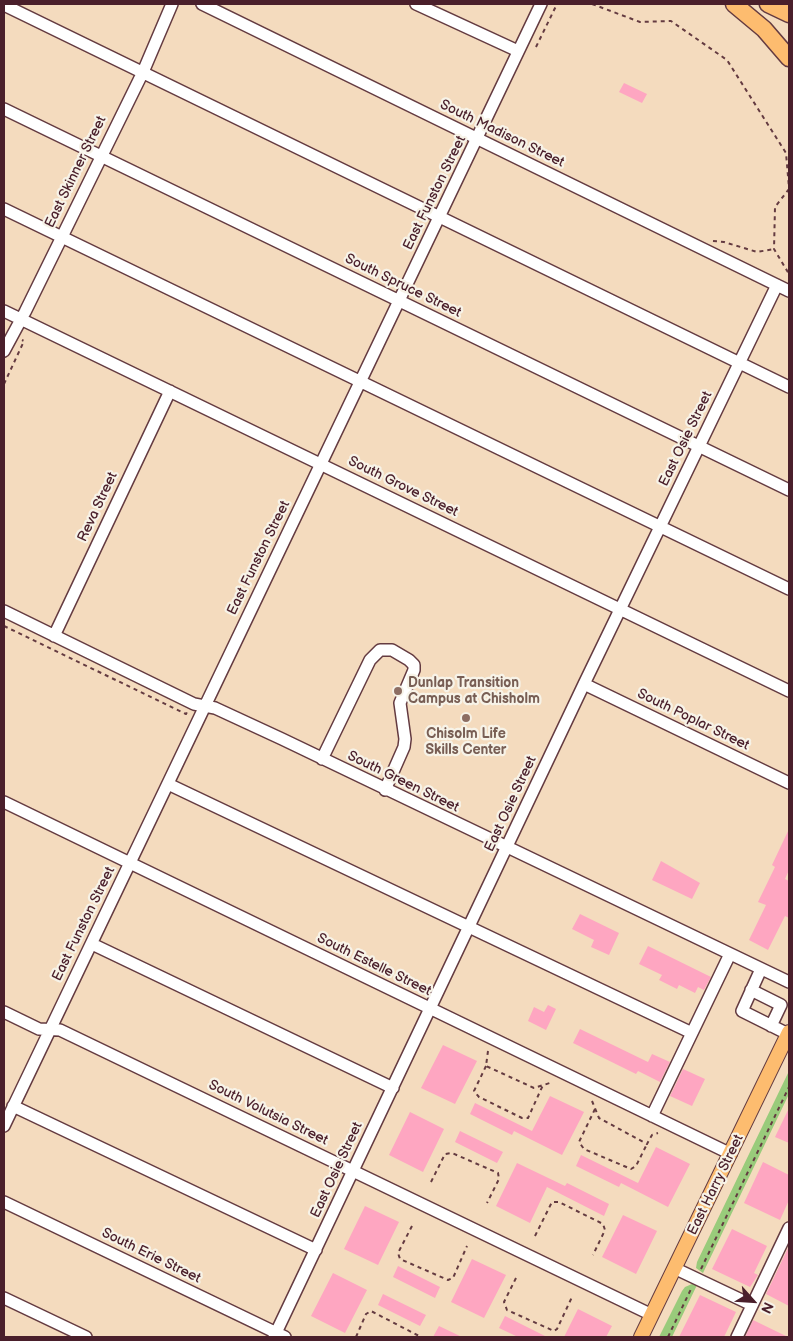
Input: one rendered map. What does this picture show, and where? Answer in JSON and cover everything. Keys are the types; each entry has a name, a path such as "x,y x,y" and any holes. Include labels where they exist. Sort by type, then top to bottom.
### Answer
{"highway":[{"path":"734,4 764,29 789,58"},
{"path":"768,4 789,14"}],"main road":[{"name":"East Harry Street","path":"640,1337 789,1033"}],"street":[{"name":"East Skinner Street","path":"4,350 143,72 172,4"},
{"name":"South Madison Street","path":"202,4 789,291"},
{"path":"416,4 518,51"},
{"name":"East Funston Street","path":"4,1126 541,4"},
{"path":"4,6 789,387"},
{"name":"South Spruce Street","path":"4,109 789,490"},
{"path":"4,209 789,589"},
{"name":"East Osie Street","path":"278,1336 353,1171 584,684 777,285"},
{"name":"South Grove Street","path":"4,311 789,691"},
{"name":"Reva Street","path":"54,636 170,391"},
{"name":"South Green Street","path":"4,611 191,703 220,710 507,849 789,982"},
{"path":"322,759 370,660 380,650 392,650 409,660 414,665 414,670 400,703 405,739 404,747 385,790"},
{"name":"South Poplar Street","path":"584,684 789,783"},
{"path":"168,784 692,1033"},
{"name":"South Estelle Street","path":"4,802 731,1154"},
{"path":"92,944 393,1088"},
{"path":"652,1116 730,954"},
{"path":"761,969 742,1011 789,1033"},
{"path":"751,990 781,1005 771,1026"},
{"name":"South Volutsia Street","path":"4,1012 39,1029 60,1030 652,1315"},
{"path":"13,1106 316,1250"},
{"name":"South Erie Street","path":"4,1202 278,1336"},
{"path":"737,1337 789,1228"},
{"path":"674,1268 752,1305"},
{"path":"4,1298 86,1337"}],"path":[{"path":"536,47 557,4"},
{"path":"592,4 640,22 671,21 727,60 786,153 789,189 775,207 774,249 789,274"},
{"path":"706,250 713,241 724,242 757,252 774,249"},
{"path":"488,1050 486,1066 474,1091 479,1097 522,1118 528,1118 543,1085"},
{"path":"486,1066 534,1088 553,1082"},
{"path":"668,1337 789,1087"},
{"path":"592,1101 599,1118 647,1144"},
{"path":"595,1109 580,1142 584,1148 631,1169 636,1166 652,1136 658,1133"},
{"path":"431,1182 445,1154 452,1153 498,1174 499,1179 487,1203"},
{"path":"535,1236 552,1202 559,1202 603,1224 605,1230 593,1255"},
{"path":"412,1226 398,1253 400,1259 448,1280 452,1278 467,1246"},
{"path":"516,1278 504,1302 507,1310 554,1331 557,1329 572,1297"},
{"path":"356,1337 366,1314 371,1311 421,1337"}],"green space":[{"path":"789,1071 789,1094 703,1273 696,1268 697,1262"},
{"path":"692,1284 697,1285 672,1337 659,1337 682,1291 685,1287"}],"building":[{"path":"624,83 647,94 642,103 619,92"},
{"path":"789,829 789,870 785,879 789,881 789,918 785,916 768,950 749,940 766,905 758,902 775,867 772,865"},
{"path":"661,861 700,883 692,899 652,880"},
{"path":"580,914 619,933 609,955 591,947 594,940 572,929"},
{"path":"648,946 711,977 704,990 698,987 695,993 679,985 677,989 659,980 662,975 639,964"},
{"path":"548,1005 556,1009 546,1030 528,1021 534,1007 544,1012"},
{"path":"580,1029 648,1062 652,1054 670,1062 660,1082 638,1071 636,1074 573,1043"},
{"path":"443,1045 477,1061 455,1104 421,1088"},
{"path":"683,1069 705,1079 692,1106 670,1096"},
{"path":"550,1096 584,1112 562,1155 514,1131 512,1135 470,1114 475,1103 532,1131"},
{"path":"789,1108 789,1143 775,1137"},
{"path":"410,1112 444,1129 423,1172 389,1155"},
{"path":"460,1131 503,1152 497,1163 455,1142"},
{"path":"656,1147 690,1164 668,1207 621,1183 619,1187 576,1166 581,1155 638,1183"},
{"path":"763,1162 789,1175 789,1200 780,1220 744,1203"},
{"path":"517,1163 565,1186 567,1183 609,1204 604,1216 547,1187 530,1223 496,1206"},
{"path":"365,1206 399,1222 378,1265 344,1249"},
{"path":"623,1215 657,1231 636,1274 602,1257"},
{"path":"732,1229 767,1246 754,1273 758,1275 750,1287 712,1269"},
{"path":"789,1246 789,1306 766,1294"},
{"path":"472,1259 506,1275 484,1318 451,1302"},
{"path":"398,1266 440,1287 435,1298 393,1277"},
{"path":"333,1273 367,1290 345,1333 311,1316"},
{"path":"383,1294 426,1315 420,1326 378,1305"},
{"path":"700,1295 736,1312 724,1337 679,1337"},
{"path":"578,1309 612,1326 606,1337 564,1337"},
{"path":"505,1316 547,1337 518,1337 499,1328"},
{"path":"753,1320 788,1337 745,1337"},
{"path":"439,1326 462,1337 433,1337"}],"place":[{"name":"Dunlap Transition Campus at Chisholm","path":"398,691"},
{"name":"Chisolm Life Skills Center","path":"466,718"}]}
